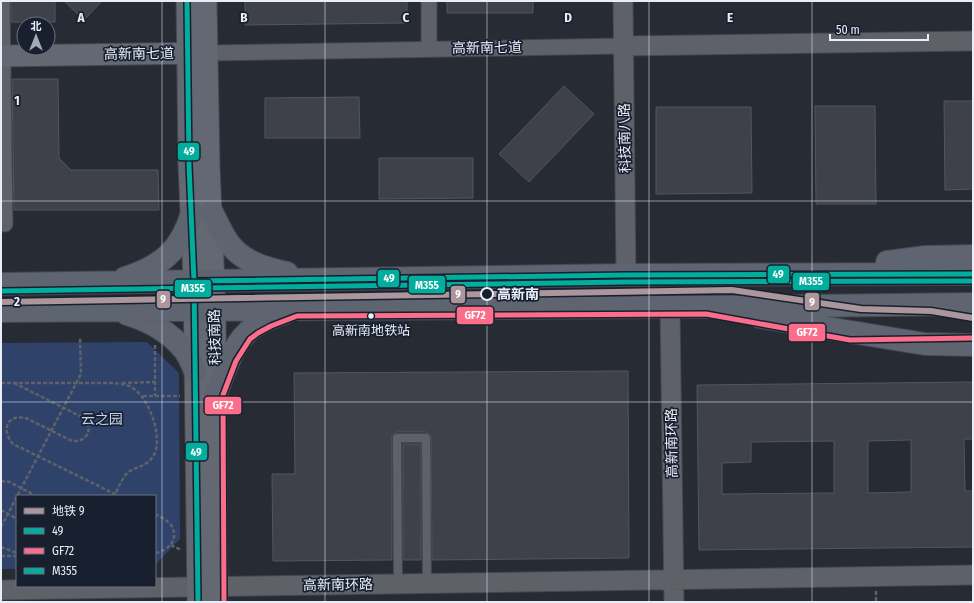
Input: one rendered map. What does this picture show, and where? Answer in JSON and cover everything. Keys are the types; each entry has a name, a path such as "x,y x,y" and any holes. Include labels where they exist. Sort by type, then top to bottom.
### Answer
{"main road":[{"name":"科技南路","path":"187,1 197,53 205,309 216,394 208,595"},
{"name":"科技南路","path":"197,53 206,1"},
{"name":"高新南七道","path":"2,56 197,53"},
{"path":"114,282 135,275 152,267 164,259 181,241 187,228 202,213 238,253 250,261 263,267 289,274 322,280"},
{"path":"794,274 925,257 973,256"},
{"path":"1,284 626,275 973,274"},
{"path":"1,310 707,307 973,304"},
{"path":"707,307 925,344 973,345"},
{"name":"科技南路","path":"205,309 196,371 208,595"},
{"path":"216,394 230,358 245,334 254,327 268,320 296,309"},
{"path":"115,310 142,319 163,330 176,340 186,352 196,371"},
{"path":"851,332 973,331"}],"street":[{"path":"2,1 5,224"},
{"path":"429,1 429,49"},
{"name":"科技南八路","path":"623,1 626,275"},
{"name":"高新南七道","path":"197,53 973,41"},
{"name":"高新南环路","path":"670,307 674,602"},
{"path":"674,579 973,575"},
{"name":"高新南环路","path":"1,590 208,595 427,583 674,579"}],"lane":[{"path":"398,584 396,438 426,438 427,583"}],"path":[{"path":"18,495 81,374 80,338"},
{"path":"155,343 155,396"},
{"path":"1,383 155,382"},
{"path":"14,383 87,421 88,436 78,442 72,441 22,417 16,417 11,419 7,424 6,429 8,439 13,444 115,495 125,476 129,472 152,458 155,452 156,443 154,423 150,409 142,396 134,388 125,384 114,383"},
{"path":"142,396 182,396"},
{"path":"1,481 10,482 34,495"},
{"path":"1,527 16,498"},
{"path":"1,510 16,518"},
{"path":"156,514 163,518 172,528 174,534 171,545 162,552 156,554"},
{"path":"171,545 184,552"},
{"path":"1,548 16,555"},
{"path":"1,556 16,555"},
{"path":"876,589 876,602"}],"green space":[{"name":"云之园","path":"147,342 179,373 180,539 156,564 156,495 16,495 16,569 1,569 1,343"}],"building":[{"path":"11,1 55,1 55,16 16,16 16,22 11,22"},
{"path":"64,1 102,1 84,20"},
{"path":"245,1 407,1 407,23 245,25"},
{"path":"447,1 533,1 533,13 447,13"},
{"path":"12,79 58,79 59,158 71,170 158,170 159,210 14,210"},
{"path":"564,86 594,114 529,182 499,154"},
{"path":"359,97 360,138 265,138 265,98"},
{"path":"944,101 973,101 973,189 945,190"},
{"path":"815,106 875,106 876,204 816,204"},
{"path":"656,107 751,107 752,193 656,194"},
{"path":"379,158 473,158 473,198 379,199"},
{"path":"628,371 629,558 432,560 431,436 426,432 397,432 392,435 392,560 273,561 272,474 295,474 294,373"},
{"path":"973,382 973,439 964,439 965,491 973,491 973,547 699,550 697,385","holes":["911,440 911,492 868,493 868,441","834,441 834,493 722,494 722,463 751,462 751,442"]},
{"path":"403,444 421,444 421,560 403,560"}],"metro line":[{"name":"9","path":"1,302 732,290 861,309 931,311 973,318"}],"transit line":[{"name":"49","path":"187,1 189,165 194,281 198,602"},
{"name":"49","path":"194,281 626,275 973,274"},
{"name":"M355","path":"1,291 626,282 973,281"},
{"name":"GF72","path":"224,602 223,395 236,361 250,339 271,326 297,316 706,314 850,340 973,338"}],"place":[{"name":"高新南","path":"487,294"},
{"name":"高新南地铁站","path":"371,316"}]}
